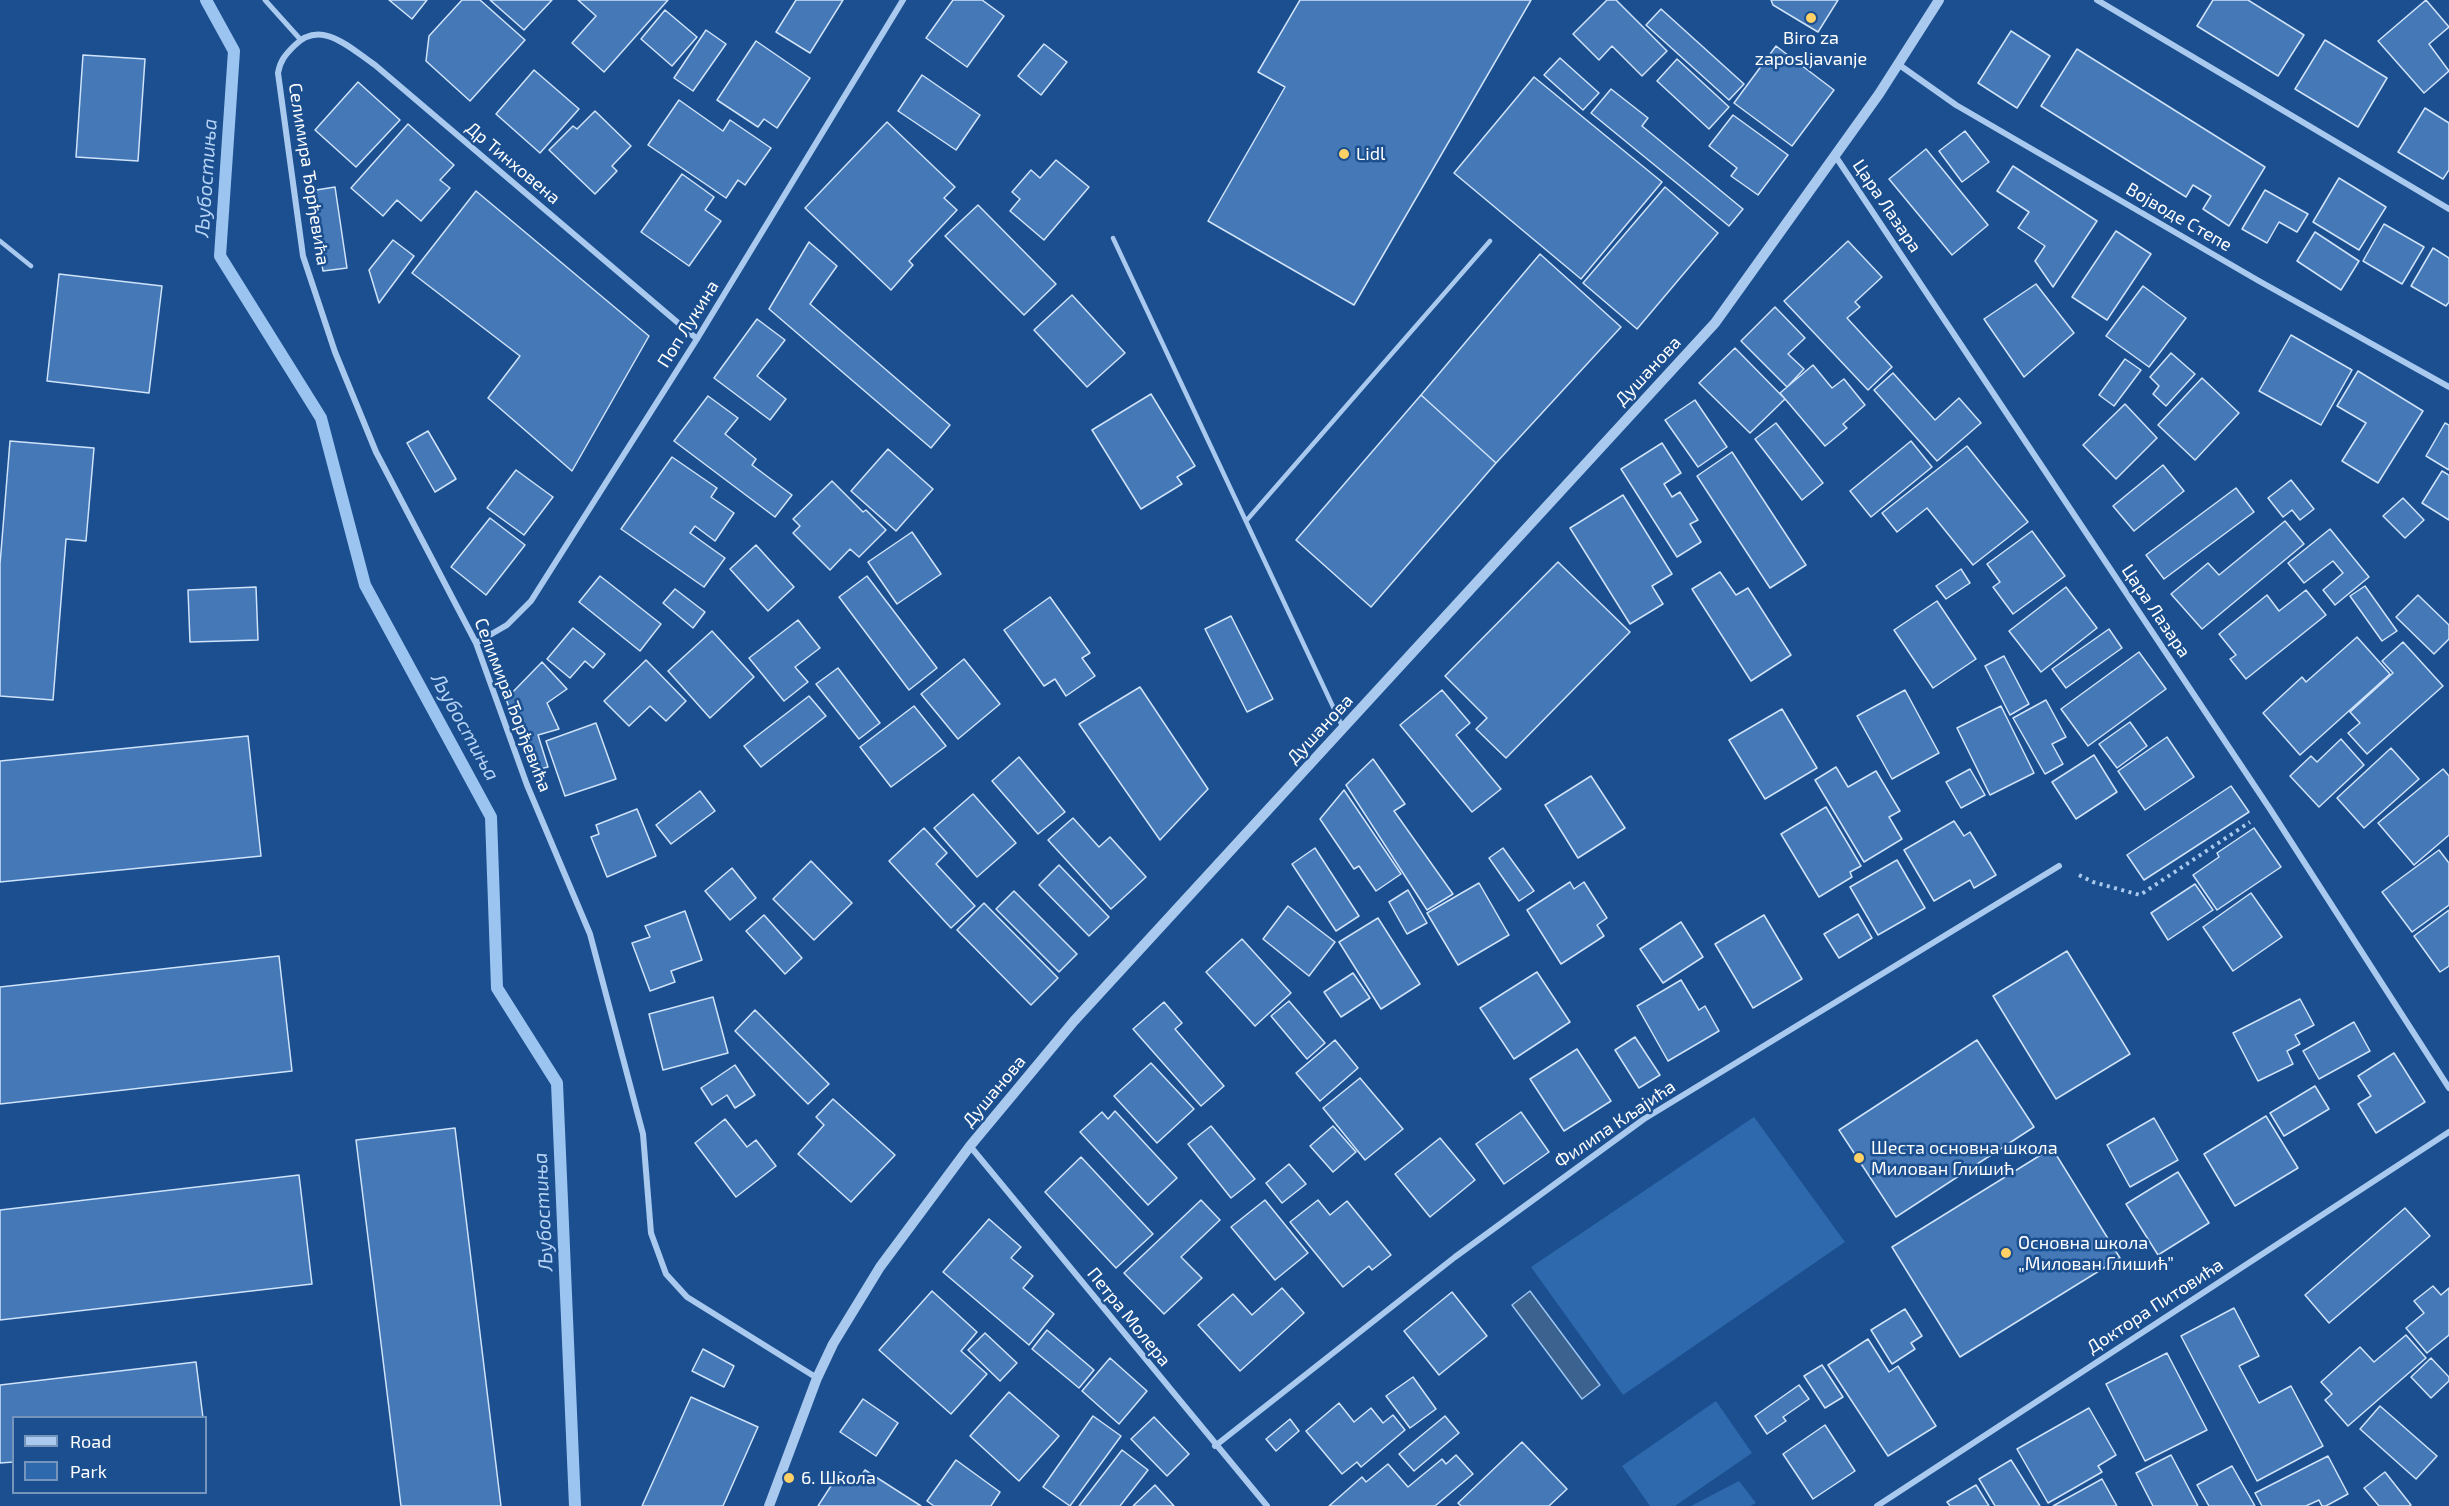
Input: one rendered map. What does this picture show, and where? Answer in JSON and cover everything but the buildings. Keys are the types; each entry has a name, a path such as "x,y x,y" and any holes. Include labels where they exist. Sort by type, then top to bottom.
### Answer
{"street":[{"path":"265,0 300,39"},
{"name":"Поп Лукина","path":"476,643 507,625 531,601 697,339 903,0"},
{"name":"Душанова","path":"769,1506 817,1378 833,1344 880,1267 970,1146 1074,1021 1715,322 1898,64 1939,0"},
{"path":"2097,0 2449,209"},
{"name":"Др Тинховена","path":"300,39 318,33 328,34 375,65 697,339"},
{"name":"Селимира Ђорђевића","path":"300,39 285,55 278,73 303,256 335,352 376,452 476,643 527,785 590,934 643,1134 651,1233 666,1274 687,1297 817,1378"},
{"name":"Војводе Степе","path":"1898,64 1966,111 2259,281 2449,387"},
{"name":"Цара Лазара","path":"1834,154 2270,809 2449,1088"},
{"name":"Филипа Кљајића","path":"1215,1446 1455,1257 1644,1119 2059,866"},
{"name":"Доктора Питовића","path":"1877,1506 2449,1132"},
{"name":"Петра Молера","path":"970,1146 1215,1446 1267,1506"}],"lane":[{"path":"1113,238 1342,728"},
{"path":"0,241 31,266"},
{"path":"1246,521 1490,241"}],"path":[{"path":"2059,866 2093,882 2140,895 2270,809"}],"green space":[{"path":"1754,1117 1845,1242 1623,1395 1531,1267"},
{"path":"1716,1401 1752,1453 1675,1506 1650,1506 1622,1466"},
{"path":"1739,1481 1756,1503 1750,1506 1691,1506"}],"shaded area":[{"path":"1530,1291 1600,1385 1582,1399 1512,1305"}],"waterway":[{"name":"Љубостиња","path":"206,0 234,51 220,256 321,418 365,585 491,817 497,988 557,1083 575,1506"}],"place":[{"name":"Biro za zaposljavanje","path":"1811,18"},
{"name":"Lidl","path":"1344,154"},
{"name":"Шеста основна школа Милован Глишић","path":"1859,1158"},
{"name":"Основна школа „Милован Глишић”","path":"2006,1253"},
{"name":"6. Школа","path":"789,1478"}]}
